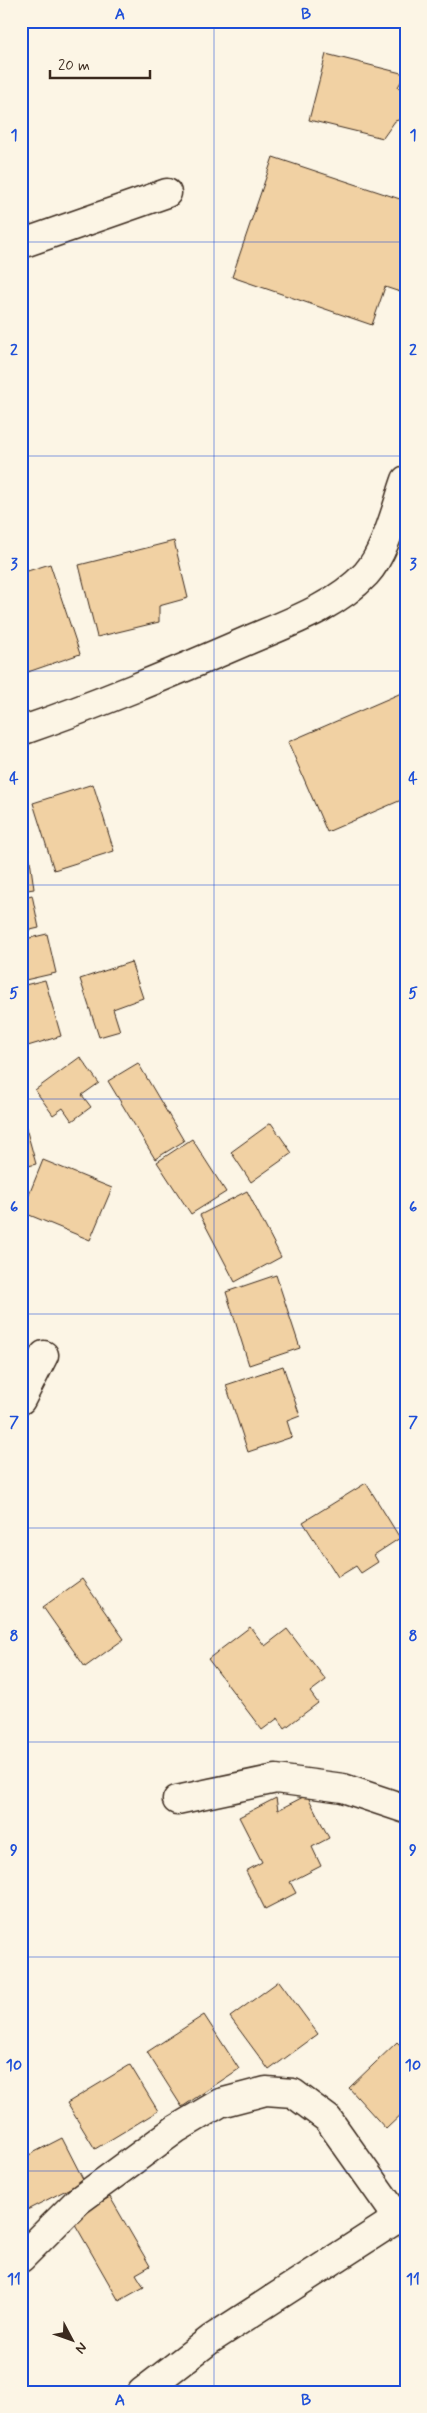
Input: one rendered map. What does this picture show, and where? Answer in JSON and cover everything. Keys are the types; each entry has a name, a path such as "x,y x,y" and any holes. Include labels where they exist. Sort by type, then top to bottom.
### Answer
{"street":[{"path":"21,244 167,193"},
{"path":"21,731 89,707 312,612 350,587 367,573 382,545 406,480"},
{"path":"21,1400 44,1355"},
{"path":"177,1800 276,1779 343,1788 406,1809"},
{"path":"21,2258 78,2201 176,2129 220,2103 266,2091 293,2093 328,2119 402,2215 211,2339 142,2392"}],"building":[{"path":"326,54 405,74 398,87 406,91 405,118 395,121 383,138 309,120"},
{"path":"273,157 406,201 406,231 403,238 406,240 406,285 403,293 385,287 372,325 232,277"},
{"path":"174,541 188,598 159,606 159,622 97,637 79,565"},
{"path":"50,564 80,654 28,672 21,651 21,573"},
{"path":"406,691 406,798 327,832 288,742"},
{"path":"93,784 114,851 54,870 33,803"},
{"path":"26,831 34,889 21,891 21,832"},
{"path":"32,895 39,928 22,932 21,898"},
{"path":"47,934 56,973 21,981 21,940"},
{"path":"131,962 143,998 113,1009 120,1031 99,1037 80,979"},
{"path":"45,980 61,1036 21,1048 21,986"},
{"path":"80,1057 99,1083 82,1095 91,1107 72,1121 63,1108 53,1115 35,1090"},
{"path":"138,1063 184,1141 155,1159 108,1081"},
{"path":"21,1110 36,1164 21,1168"},
{"path":"271,1123 292,1153 251,1182 231,1152"},
{"path":"192,1139 226,1192 191,1214 157,1162"},
{"path":"43,1160 112,1188 90,1240 22,1212"},
{"path":"247,1191 281,1257 235,1282 200,1215"},
{"path":"276,1275 300,1348 249,1365 226,1292"},
{"path":"283,1366 300,1416 287,1421 292,1437 248,1452 226,1385"},
{"path":"366,1483 400,1538 374,1555 378,1562 361,1573 356,1566 338,1577 303,1522"},
{"path":"82,1579 124,1639 85,1667 43,1607"},
{"path":"250,1627 265,1646 287,1629 326,1680 310,1692 318,1703 285,1728 278,1718 262,1730 208,1659"},
{"path":"307,1795 329,1838 312,1847 321,1866 290,1882 296,1893 265,1909 246,1871 262,1862 239,1817 276,1798 278,1810"},
{"path":"279,1981 318,2034 269,2070 230,2017"},
{"path":"204,2015 239,2069 182,2107 147,2052"},
{"path":"406,2019 406,2033 399,2025"},
{"path":"397,2042 406,2051 406,2110 386,2129 349,2088"},
{"path":"130,2065 158,2111 95,2149 67,2103"},
{"path":"62,2138 84,2181 27,2210 21,2198 21,2159"},
{"path":"110,2197 150,2266 136,2274 144,2287 119,2301 72,2219"}]}
